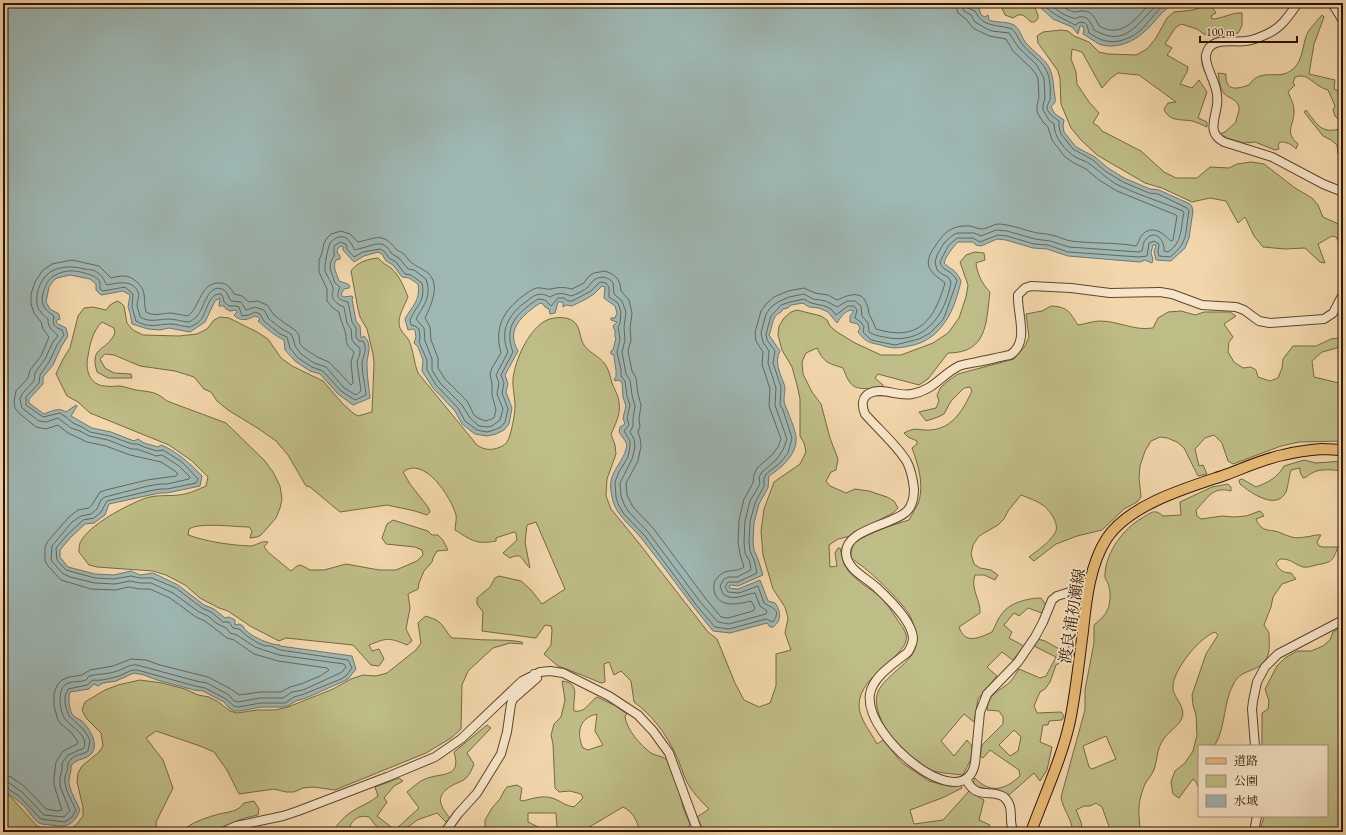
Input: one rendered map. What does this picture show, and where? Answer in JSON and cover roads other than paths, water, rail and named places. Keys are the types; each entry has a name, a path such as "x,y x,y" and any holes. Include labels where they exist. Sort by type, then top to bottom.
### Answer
{"main road":[{"name":"渡良浦初瀬線","path":"1031,832 1065,742 1070,723 1074,704 1089,586 1096,560 1107,538 1123,520 1135,511 1193,486 1283,455 1321,449 1343,450"}],"street":[{"path":"1298,3 1283,22 1270,33 1245,41 1221,41 1214,43 1206,53 1206,59 1218,98 1213,131 1218,139 1224,142 1272,157 1323,184 1343,192"},
{"path":"1332,3 1343,21"},
{"path":"1089,586 1057,596 1052,600 1035,637 1018,662 987,694 980,712 974,770 966,779 956,782 934,777 912,764 883,733 876,722 871,710 870,694 876,680 908,652 913,639 912,634 908,624 897,608 876,587 854,570 848,562 846,549 849,542 867,530 901,516 908,511 914,495 913,483 907,462 865,414 862,408 862,402 866,396 876,391 910,395 932,387 960,365 1010,355 1016,352 1021,341 1018,296 1025,288 1032,286 1072,288 1110,293 1160,292 1172,294 1202,305 1236,307 1244,310 1259,321 1270,323 1324,320 1334,313 1343,294"},
{"path":"1255,745 1252,710 1253,701 1257,682 1265,667 1278,654 1343,620"},
{"path":"223,832 236,826 283,816 298,811 387,777 435,756 461,739 522,681 534,674 550,671 568,676 622,704 638,715 646,723 669,753 698,832"},
{"path":"445,832 458,814 477,793 501,754 507,732 511,704 517,694 537,678 534,674"},
{"path":"966,779 968,784 980,792 1000,795 1004,798 1012,812 1011,824 1014,832"},
{"path":"1254,832 1258,817"}],"water":[{"path":"3,3 970,3 972,5 973,3 977,3 976,7 979,8 981,15 985,17 988,15 989,20 1014,25 1026,43 1049,67 1053,80 1055,98 1055,102 1051,107 1055,114 1064,120 1064,132 1076,147 1095,157 1108,168 1124,178 1150,189 1159,190 1190,204 1193,211 1189,238 1185,248 1171,261 1156,260 1154,252 1156,245 1153,245 1151,253 1153,259 1152,263 1145,260 1140,262 1068,256 1047,249 1033,248 1006,240 997,239 981,246 976,245 973,242 958,242 946,257 944,263 955,272 961,281 955,303 950,313 938,331 930,338 920,343 903,347 887,347 864,339 858,332 860,328 858,324 850,322 850,316 853,310 845,313 837,323 828,312 819,308 809,307 803,303 791,305 788,308 783,309 775,316 769,335 780,351 778,355 778,363 779,372 785,387 784,402 794,429 796,443 792,455 788,460 769,476 768,488 759,504 754,523 754,550 763,575 738,586 730,585 729,588 738,589 760,580 768,601 775,603 780,616 778,622 773,627 770,627 767,623 730,633 713,631 642,539 616,509 611,491 611,481 627,446 619,432 620,427 625,424 623,418 626,406 623,397 622,382 618,380 615,381 614,379 616,377 616,368 614,355 611,354 616,338 613,326 617,322 611,320 611,318 615,318 617,313 615,306 604,298 605,287 602,286 594,294 572,306 566,305 563,307 563,302 558,302 555,313 550,314 549,309 540,303 528,312 518,323 514,336 518,351 505,375 508,384 506,392 512,408 509,424 504,430 487,436 475,434 462,424 455,411 433,388 422,371 423,360 418,347 414,343 416,337 415,330 408,330 405,319 417,299 419,290 418,284 409,278 402,277 393,265 386,261 382,254 378,252 364,256 354,262 341,246 338,248 337,252 340,259 336,260 334,265 339,281 350,286 349,288 344,289 341,294 343,297 352,296 356,321 360,326 361,338 364,336 369,344 367,366 370,398 353,405 338,394 320,374 310,371 295,361 285,350 284,340 258,321 260,319 258,317 255,316 244,320 239,319 234,315 237,312 236,310 230,311 224,306 219,306 220,298 215,301 205,322 190,332 169,328 160,330 148,329 132,324 128,307 130,295 123,291 101,295 96,290 96,284 90,279 70,275 57,278 49,287 46,302 50,309 59,314 60,319 56,322 66,328 68,336 53,365 43,377 43,384 29,399 29,403 44,414 58,410 66,412 76,405 77,406 71,416 92,428 111,432 134,441 138,439 144,443 158,447 161,445 166,447 183,458 202,476 200,486 109,504 105,515 94,523 85,524 70,538 60,550 60,557 68,567 95,574 114,575 131,571 140,575 153,573 178,585 204,605 214,609 225,618 229,617 235,620 235,625 239,624 243,626 249,633 259,639 280,646 352,656 356,669 348,679 296,701 286,707 261,707 240,711 234,711 224,702 203,691 194,690 134,673 116,681 103,683 98,686 94,684 89,689 70,692 69,700 71,712 88,728 94,740 94,749 90,755 73,763 71,766 69,784 80,810 78,815 72,822 65,826 42,824 35,820 22,804 3,790"},
{"path":"1038,3 1178,3 1172,5 1164,11 1141,35 1130,42 1105,46 1083,34 1083,26 1080,26 1078,34 1072,27 1053,19 1041,8"}]}
